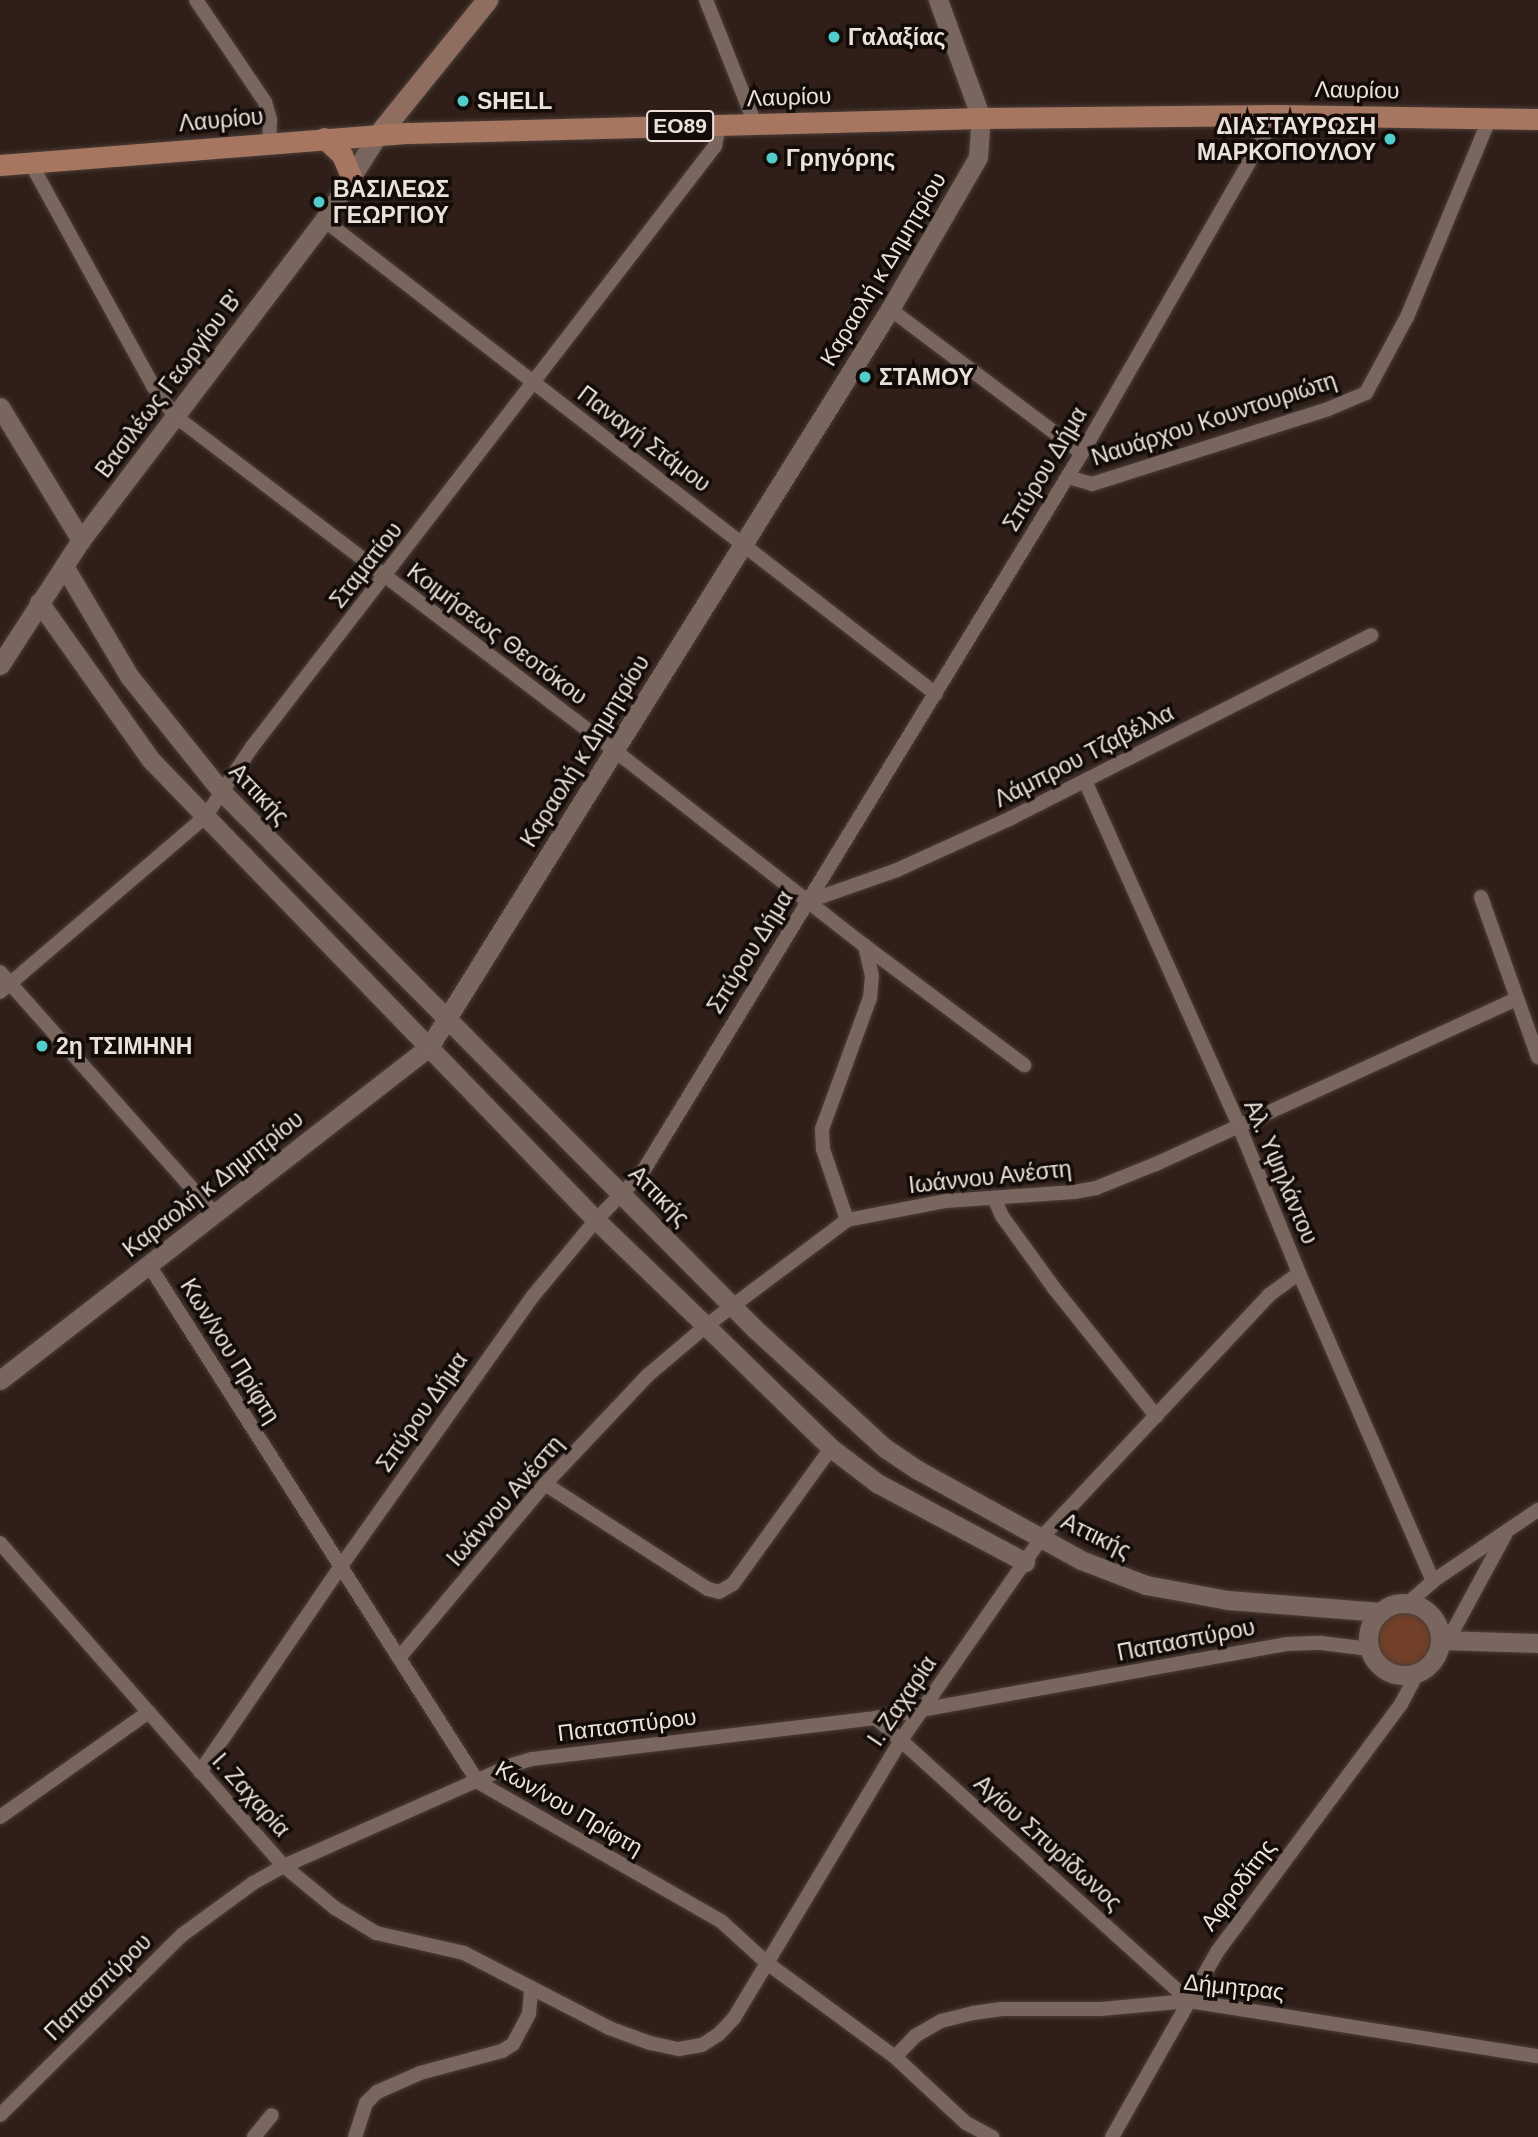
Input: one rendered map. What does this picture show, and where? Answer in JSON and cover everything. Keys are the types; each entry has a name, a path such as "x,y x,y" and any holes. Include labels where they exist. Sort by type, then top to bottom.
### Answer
{"main road":[{"path":"378,135 487,0"},
{"name":"Λαυρίου","path":"0,165 378,135 981,118 1276,115 1538,119"},
{"path":"324,138 342,155 352,179"}],"street":[{"path":"196,0 265,102 270,120 269,143"},
{"path":"706,0 755,124"},
{"name":"Καραολή κ Δημητρίου","path":"0,1380 429,1047 890,309 978,157 981,118 937,0"},
{"name":"Σπύρου Δήμα","path":"200,1772 341,1566 533,1296 596,1220 642,1173 1068,477 1276,115"},
{"name":"Ναυάρχου Κουντουριώτη","path":"1068,477 1092,484 1328,409 1366,393 1407,317 1490,118"},
{"name":"Σταματίου","path":"5,988 205,817 252,747 534,385 715,146 719,125"},
{"name":"Βασιλέως Γεωργίου Β'","path":"2,654 81,540 324,220 378,135"},
{"name":"Κοιμήσεως Θεοτόκου","path":"30,162 153,386 175,416 1024,1065"},
{"name":"Παναγή Στάμου","path":"324,220 936,694"},
{"path":"890,309 1082,453"},
{"path":"0,407 81,540"},
{"name":"Αττικής","path":"64,566 129,676 222,792 801,1375 885,1448 918,1470 1081,1560 1146,1586 1228,1600 1381,1612"},
{"path":"40,602 151,760 596,1220 831,1448 877,1483 1025,1562"},
{"name":"Λάμπρου Τζαβέλλα","path":"809,901 897,870 1085,781 1371,635"},
{"name":"Αλ. Υψηλάντου","path":"1085,781 1239,1126 1299,1273 1433,1581"},
{"path":"1481,897 1538,1057"},
{"path":"847,1220 823,1149 822,1129 870,998 872,976 865,946"},
{"path":"0,972 5,988 215,1214"},
{"name":"Ιωάννου Ανέστη","path":"399,1658 545,1484 647,1376 706,1326 847,1220 946,1201 1096,1188 1156,1164 1517,999"},
{"path":"994,1198 1002,1216 1054,1288 1156,1416"},
{"name":"Κων/νου Πρίφτη","path":"149,1265 478,1782 722,1922 768,1963 895,2057 966,2123 992,2137"},
{"name":"Ι. Ζαχαρία","path":"0,1544 284,1866 359,1926 376,1933 464,1953 609,2028 650,2043 679,2049 702,2045 719,2034 734,2018 901,1740 1042,1537 1269,1295 1299,1273"},
{"path":"545,1484 708,1589 719,1592 733,1584 831,1448"},
{"path":"1408,1603 1433,1581 1538,1510"},
{"path":"1440,1639 1454,1629 1506,1534"},
{"path":"1408,1603 1418,1605 1434,1618 1440,1639 1434,1660 1418,1672 1394,1674 1375,1660 1370,1649 1370,1629 1381,1612 1398,1604 1408,1603"},
{"path":"1440,1639 1538,1643"},
{"name":"Παπασπύρου","path":"0,2116 182,1935 253,1883 284,1866 512,1765 532,1759 921,1711 1286,1644 1321,1643 1370,1649"},
{"name":"Αφροδίτης","path":"1112,2137 1217,1952 1401,1704 1418,1672"},
{"path":"0,1817 149,1712"},
{"name":"Αγίου Σπυρίδωνος","path":"876,1718 1189,2001"},
{"path":"355,2137 366,2103 377,2092 420,2073 502,2051 513,2044 529,2014 531,1989"},
{"name":"Δήμητρας","path":"895,2057 915,2036 941,2021 973,2013 1002,2009 1101,2009 1189,2001 1538,2056"},
{"path":"254,2137 272,2115"}],"shaded area":[{"path":"1405,1609 1421,1614 1429,1622 1434,1638 1429,1654 1421,1662 1405,1667 1389,1662 1381,1654 1376,1638 1381,1622 1389,1614"}],"place":[{"name":"Γαλαξίας","path":"834,37"},
{"name":"SHELL","path":"463,101"},
{"name":"ΔΙΑΣΤΑΥΡΩΣΗ ΜΑΡΚΟΠΟΥΛΟΥ","path":"1390,139"},
{"name":"Γρηγόρης","path":"772,158"},
{"name":"ΒΑΣΙΛΕΩΣ ΓΕΩΡΓΙΟΥ","path":"319,202"},
{"name":"ΣΤΑΜΟΥ","path":"865,377"},
{"name":"2η ΤΣΙΜΗΝΗ","path":"42,1046"}]}
